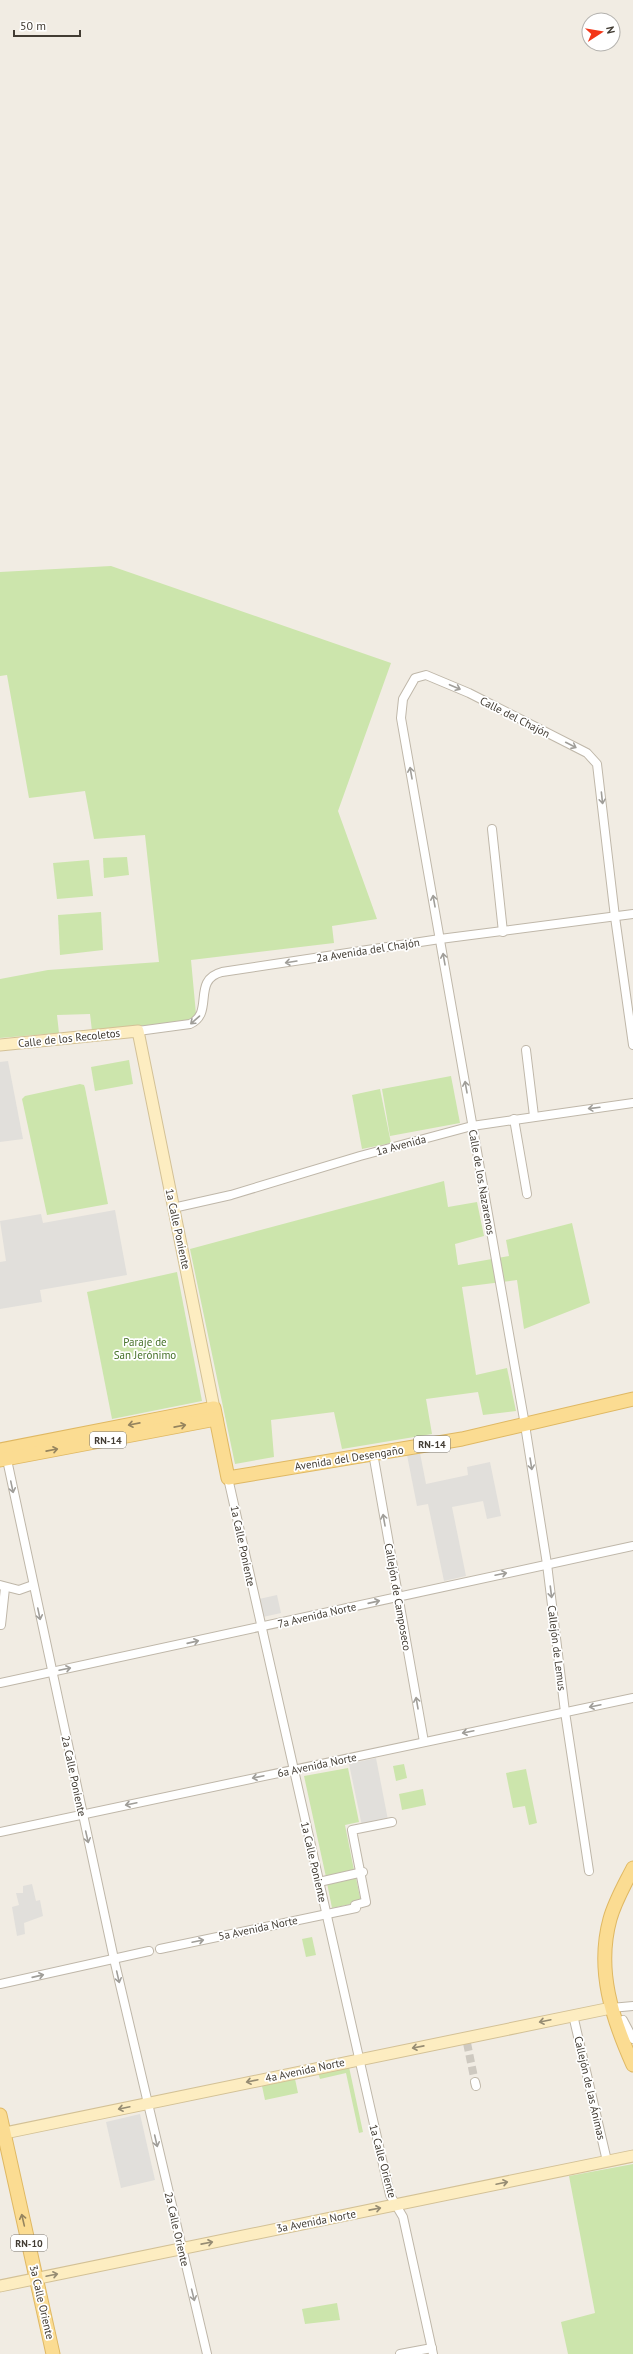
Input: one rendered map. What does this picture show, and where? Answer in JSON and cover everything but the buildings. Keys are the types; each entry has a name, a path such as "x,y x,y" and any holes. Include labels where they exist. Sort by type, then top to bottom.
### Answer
{"main road":[{"name":"Avenida del Desengaño","path":"228,1478 462,1439 633,1399"},
{"name":"RN-14","path":"3,1454 215,1414"},
{"name":"1a Calle Poniente","path":"215,1414 228,1478"},
{"path":"633,1868 610,1919 604,1953 615,2007 633,2065"},
{"name":"RN-10","path":"0,2115 2,2133"},
{"name":"3a Calle Oriente","path":"2,2133 53,2354"}],"street":[{"name":"Calle del Chajón","path":"440,939 401,712 403,699 413,680 422,675 468,693 587,753 594,760 600,774 615,917 633,1045"},
{"path":"492,829 503,932"},
{"name":"2a Avenida del Chajón","path":"138,1031 190,1024 196,1021 202,1012 206,984 218,973 440,939 633,914"},
{"name":"Calle de los Nazarenos","path":"440,939 524,1425"},
{"name":"Calle de los Recoletos","path":"0,1045 138,1031"},
{"name":"1a Calle Poniente","path":"138,1031 215,1414"},
{"path":"526,1050 534,1116"},
{"name":"1a Avenida","path":"173,1208 231,1195 360,1156 472,1126 633,1103"},
{"path":"514,1119 527,1194"},
{"name":"Callejón de Lemus","path":"524,1425 547,1564 565,1712 589,1871"},
{"name":"Callejón de Camposeco","path":"373,1453 424,1742"},
{"name":"2a Calle Poniente","path":"3,1454 147,2103"},
{"name":"1a Calle Poniente","path":"228,1478 358,2059"},
{"name":"7a Avenida Norte","path":"0,1683 633,1546"},
{"path":"1,1625 2,1587 19,1590 33,1586"},
{"name":"6a Avenida Norte","path":"0,1832 633,1698"},
{"path":"319,1882 362,1872 352,1830 392,1822"},
{"name":"5a Avenida Norte","path":"160,1949 356,1908 356,1905 366,1902 362,1872"},
{"path":"0,1984 149,1951"},
{"path":"615,2007 633,2006"},
{"name":"4a Avenida Norte","path":"2,2133 358,2059 466,2041 573,2015 615,2007"},
{"name":"Callejón de las Ánimas","path":"573,2015 607,2160"},
{"path":"619,2022 633,2039"},
{"name":"1a Calle Oriente","path":"358,2059 390,2195 402,2217 432,2351"},
{"name":"2a Calle Oriente","path":"147,2103 207,2354"},
{"name":"3a Avenida Norte","path":"0,2286 607,2160 633,2156"},
{"path":"400,2354 432,2351"}],"green space":[{"path":"111,566 391,663 338,811 377,919 332,926 334,943 191,960 196,1014 190,1021 92,1031 90,1014 57,1015 59,1033 0,1038 0,979 48,970 159,962 145,835 94,839 85,791 29,798 7,675 0,676 0,572"},
{"path":"127,857 129,875 104,878 103,858"},
{"path":"89,860 93,896 57,899 53,863"},
{"path":"101,912 103,950 60,955 58,915"},
{"path":"129,1060 133,1084 95,1091 91,1067"},
{"path":"451,1076 460,1123 390,1136 382,1089"},
{"path":"80,1084 84,1085 85,1088 108,1204 47,1215 22,1099 25,1096"},
{"path":"380,1089 391,1143 362,1149 352,1095"},
{"path":"444,1181 448,1207 477,1202 484,1236 455,1244 458,1265 509,1256 506,1240 572,1223 590,1303 524,1329 517,1280 462,1287 476,1375 507,1368 516,1411 483,1415 478,1392 426,1399 432,1434 342,1449 334,1412 271,1420 274,1457 235,1464 190,1249"},
{"name":"Paraje de San Jerónimo","path":"177,1272 202,1401 112,1419 87,1292"},
{"path":"404,1764 407,1778 396,1781 393,1766"},
{"path":"348,1768 359,1822 345,1825 354,1870 326,1877 304,1776"},
{"path":"526,1769 537,1823 529,1825 525,1806 513,1808 506,1773"},
{"path":"423,1789 426,1805 402,1810 399,1794"},
{"path":"356,1878 361,1902 332,1908 327,1883"},
{"path":"312,1937 316,1955 306,1957 302,1939"},
{"path":"349,2067 363,2132 359,2133 346,2073 320,2079 318,2073"},
{"path":"295,2079 298,2093 265,2100 262,2086"},
{"path":"633,2164 633,2354 568,2354 561,2322 595,2313 569,2176"},
{"path":"337,2303 340,2320 305,2324 302,2309"}],"shaded area":[{"path":"8,1061 23,1139 0,1142 0,1062"},
{"path":"115,1210 127,1275 40,1290 42,1302 0,1309 0,1262 6,1261 0,1221 41,1214 43,1223"},
{"path":"420,1453 426,1484 468,1475 467,1467 490,1462 501,1516 487,1519 483,1501 452,1507 466,1576 444,1581 428,1504 417,1506 407,1455"},
{"path":"277,1595 281,1613 263,1617 259,1599"},
{"path":"376,1758 388,1820 362,1826 349,1764"},
{"path":"32,1884 36,1901 40,1900 43,1916 24,1923 25,1934 17,1936 12,1907 19,1905 16,1893 23,1893 23,1886"},
{"path":"140,2114 155,2180 121,2188 106,2122"}],"tunnel":[{"path":"467,2043 475,2082"}]}
